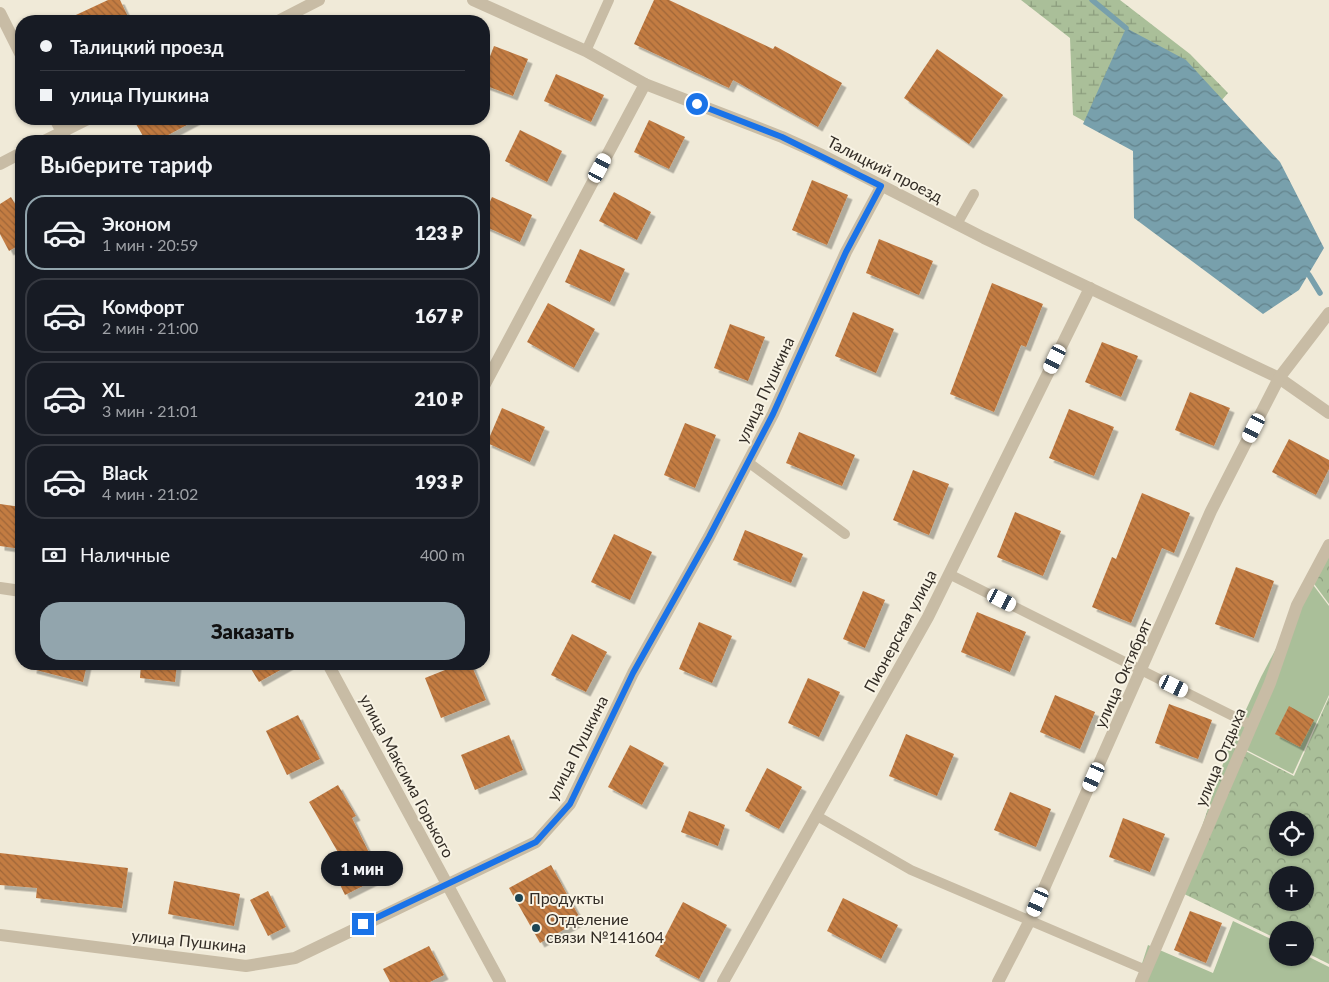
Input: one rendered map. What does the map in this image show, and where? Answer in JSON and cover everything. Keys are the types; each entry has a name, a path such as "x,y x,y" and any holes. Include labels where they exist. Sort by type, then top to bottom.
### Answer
{"street":[{"path":"290,15 319,0"},
{"name":"Талицкий проезд","path":"473,0 586,51 645,84 782,137 957,224 1279,378"},
{"path":"0,13 15,43"},
{"path":"490,375 645,84"},
{"path":"67,135 80,125"},
{"path":"0,164 15,156"},
{"name":"улица Пушкина","path":"0,935 246,966 295,958 536,842 570,804 633,673 773,414 846,252 881,186"},
{"name":"Пионерская улица","path":"723,982 928,617 1090,288"},
{"name":"улица Октябрят","path":"998,982 1030,920 1211,511 1279,378 1329,313"},
{"path":"1279,378 1329,413"},
{"name":"улица Отдыха","path":"1143,976 1270,683 1297,605 1329,545"},
{"path":"0,588 15,590"},
{"name":"улица Максима Горького","path":"331,670 500,982"}],"lane":[{"path":"586,51 609,0"},
{"path":"957,224 974,194"},
{"path":"748,462 845,534"},
{"path":"949,574 1251,725"},
{"path":"816,816 911,870 1030,920 1143,976"}],"green space":[{"path":"1021,0 1120,0 1190,54 1228,93 1150,182 1146,156 1073,115 1070,38"},
{"path":"1329,552 1329,604 1312,581"},
{"path":"1311,582 1329,606 1329,695 1293,774 1231,742 1261,677"},
{"path":"1329,697 1329,964 1314,956 1314,921 1269,921 1269,935 1180,892 1230,743 1294,776"},
{"path":"1233,921 1269,938 1269,966 1314,966 1314,960 1329,967 1329,982 1136,982 1148,945 1213,973"}],"water":[{"path":"1126,28 1186,60 1280,162 1324,248 1299,290 1263,314 1134,218 1133,151 1083,124"}],"building":[{"path":"108,0 120,0 127,15 76,15"},
{"path":"654,0 669,0 773,49 775,46 842,83 818,127 733,80 729,88 634,44"},
{"path":"494,46 528,59 513,96 490,87 490,56"},
{"path":"937,49 1003,95 969,144 904,98"},
{"path":"556,74 604,95 591,122 544,101"},
{"path":"649,120 685,137 669,169 634,152"},
{"path":"137,125 187,125 168,135 142,135"},
{"path":"520,130 562,151 547,182 505,161"},
{"path":"812,180 848,195 827,245 792,230"},
{"path":"614,192 651,212 637,240 599,221"},
{"path":"11,197 15,204 15,248 9,251 0,234 0,204"},
{"path":"492,197 532,215 520,242 490,229 490,202"},
{"path":"879,239 933,261 919,295 866,273"},
{"path":"580,249 625,269 610,302 565,282"},
{"path":"992,283 1043,304 1026,347 1021,345 994,412 950,394"},
{"path":"548,303 595,329 574,368 527,342"},
{"path":"853,312 894,329 876,373 835,356"},
{"path":"730,324 765,337 748,381 714,368"},
{"path":"1102,342 1138,356 1121,397 1085,382"},
{"path":"1190,392 1230,408 1214,446 1175,430"},
{"path":"502,408 545,427 530,462 490,444 490,436"},
{"path":"1069,409 1114,427 1094,476 1049,458"},
{"path":"685,423 716,435 695,488 664,475"},
{"path":"799,432 855,455 842,486 786,463"},
{"path":"1289,439 1329,460 1329,469 1316,495 1272,472"},
{"path":"913,470 949,484 929,535 893,520"},
{"path":"1142,493 1190,513 1174,553 1162,548 1131,623 1092,607 1112,557 1116,559"},
{"path":"0,504 15,506 15,548 0,546"},
{"path":"1015,512 1061,531 1043,576 997,557"},
{"path":"745,530 803,554 791,583 733,560"},
{"path":"614,534 652,552 630,600 591,582"},
{"path":"1236,567 1274,581 1254,638 1215,624"},
{"path":"863,591 885,600 865,648 843,639"},
{"path":"977,612 1026,632 1010,672 961,652"},
{"path":"699,622 732,636 712,683 679,669"},
{"path":"572,634 607,652 586,692 551,675"},
{"path":"36,670 86,670 83,682"},
{"path":"141,670 176,670 175,682 140,678"},
{"path":"252,670 280,670 259,682"},
{"path":"445,670 474,670 486,700 441,718 425,678"},
{"path":"808,678 840,692 819,737 788,723"},
{"path":"1055,695 1095,712 1080,749 1040,732"},
{"path":"1169,704 1212,720 1198,759 1155,743"},
{"path":"1289,706 1314,720 1300,747 1275,734"},
{"path":"298,715 320,759 287,775 266,731"},
{"path":"906,734 954,754 937,796 889,776"},
{"path":"509,735 523,770 475,790 461,755"},
{"path":"630,745 664,763 642,805 608,787"},
{"path":"767,768 802,787 779,829 745,811"},
{"path":"338,785 356,816 352,818 381,877 345,895 328,860 339,854 309,802"},
{"path":"1010,792 1051,809 1036,847 994,830"},
{"path":"689,811 725,825 718,846 681,832"},
{"path":"1123,818 1165,834 1150,872 1109,857"},
{"path":"0,853 128,868 122,908 36,898 37,888 0,885"},
{"path":"551,865 581,920 540,943 509,888"},
{"path":"174,881 240,894 234,926 168,914"},
{"path":"268,891 286,927 268,936 250,900"},
{"path":"843,898 898,925 881,959 827,931"},
{"path":"683,902 727,925 699,979 655,956"},
{"path":"1190,911 1222,923 1206,963 1174,950"},
{"path":"429,946 444,975 430,982 390,982 383,969"}],"waterway":[{"path":"1092,0 1126,28"},
{"path":"1309,275 1320,293"}],"place":[{"name":"Продукты","path":"519,898"},
{"name":"Отделение связи №141604","path":"536,928"}],"route":[{"path":"363,924 536,842 570,804 633,673 709,537 773,414 846,252 881,186 822,155 782,137 697,104"}]}
